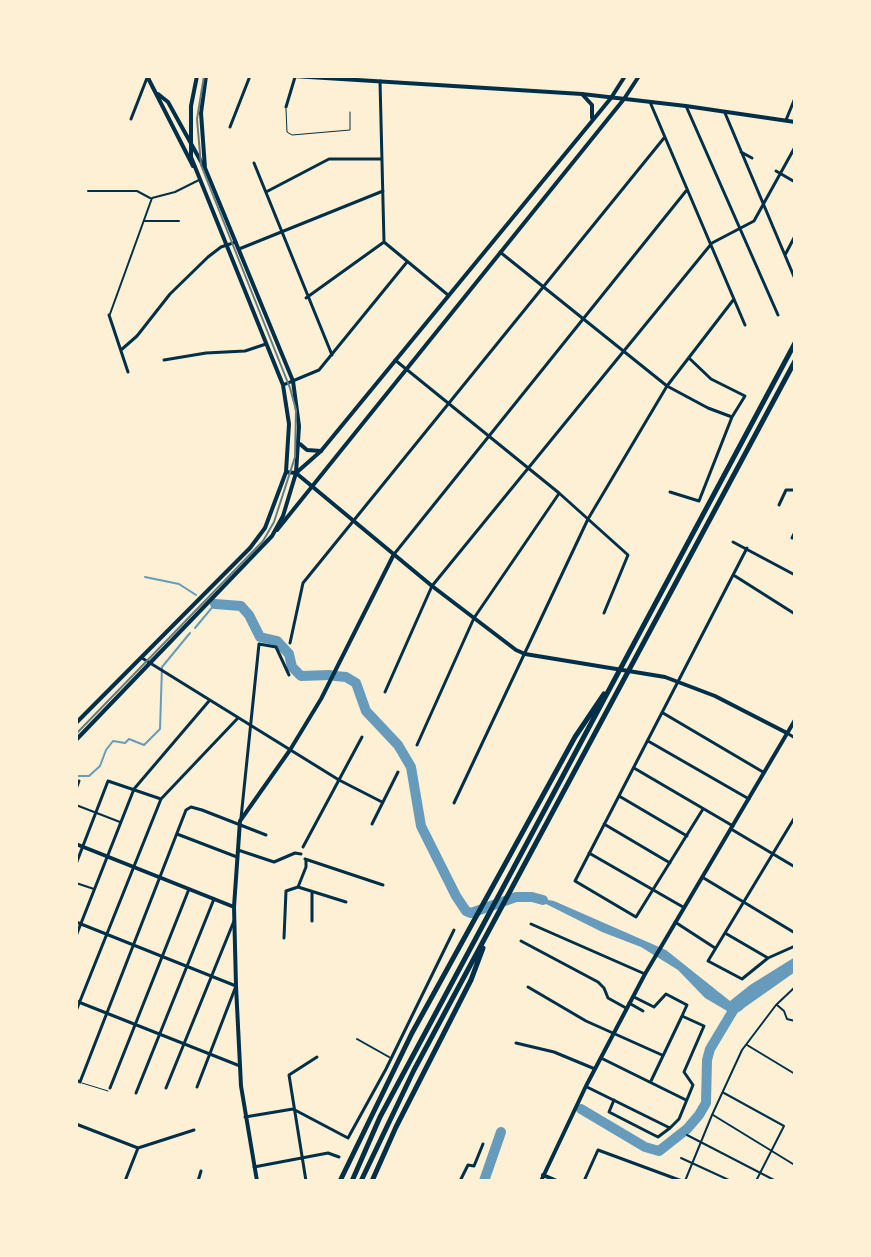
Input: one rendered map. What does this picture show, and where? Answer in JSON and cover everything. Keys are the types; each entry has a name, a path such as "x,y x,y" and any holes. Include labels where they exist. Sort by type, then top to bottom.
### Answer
{"highway":[{"path":"352,1181 393,1092 795,343"},
{"path":"361,1181 401,1096 795,361"},
{"path":"340,1181 383,1088 575,737 615,680"},
{"path":"372,1181 471,980 489,932"}],"main road":[{"path":"76,723 250,548 265,528 286,472 289,434 283,385 195,170 147,76"},
{"path":"195,170 190,143 191,106 197,76"},
{"path":"205,168 201,125 206,76"},
{"path":"294,76 582,94 795,122"},
{"path":"296,473 321,451 611,98 625,76"},
{"path":"76,740 272,536 624,99 639,76"},
{"path":"156,93 168,102 205,168 293,381 298,405 296,473 291,495 272,536"},
{"path":"582,94 588,98 593,109 588,124"},
{"path":"299,441 307,450 321,451"},
{"path":"286,472 296,473 432,586 525,654 679,682 715,696 787,733"},
{"path":"257,1181 245,1117 236,986 234,907 240,823 324,693 394,554"},
{"path":"557,1181 542,1178 586,1086 645,974 795,720"},
{"path":"76,844 234,907"}],"street":[{"path":"131,119 147,76"},
{"path":"230,127 250,76"},
{"path":"286,107 294,76"},
{"path":"380,81 384,242 448,295"},
{"path":"786,120 795,98"},
{"path":"650,102 745,325"},
{"path":"686,106 778,315"},
{"path":"724,111 795,279"},
{"path":"290,643 301,585 664,138"},
{"path":"385,692 432,586 712,243 754,221 795,147"},
{"path":"741,152 752,158"},
{"path":"266,192 329,159 381,159"},
{"path":"254,163 306,298 332,355"},
{"path":"776,171 795,182"},
{"path":"88,191 137,191 152,198 175,192 199,180"},
{"path":"239,249 383,191"},
{"path":"394,554 686,191"},
{"path":"128,372 109,315 152,198"},
{"path":"143,221 179,221"},
{"path":"785,255 795,236"},
{"path":"121,350 137,336 170,294 208,257 236,242"},
{"path":"306,298 384,242"},
{"path":"500,252 667,386 732,417"},
{"path":"283,385 319,370 407,262"},
{"path":"454,803 588,519 667,386 734,299"},
{"path":"164,360 245,351 267,344"},
{"path":"670,492 699,501 732,417 745,395 711,379 689,358"},
{"path":"395,360 559,493 628,555 604,613"},
{"path":"779,505 786,490 795,490"},
{"path":"417,745 474,618 559,493"},
{"path":"792,538 795,532"},
{"path":"733,542 795,575"},
{"path":"703,809 636,917 575,881 747,548"},
{"path":"735,576 795,614"},
{"path":"240,823 260,644 276,647 289,675"},
{"path":"141,658 339,780 382,802"},
{"path":"76,936 78,923 134,789 209,701"},
{"path":"663,713 764,773"},
{"path":"76,1011 161,799 237,719"},
{"path":"787,733 795,738"},
{"path":"298,887 306,867 300,846 362,737"},
{"path":"648,741 749,799"},
{"path":"634,768 795,867"},
{"path":"372,824 398,772"},
{"path":"76,864 109,780 161,799"},
{"path":"76,789 79,781"},
{"path":"619,796 687,836"},
{"path":"76,805 121,822"},
{"path":"78,1081 186,810 193,807 266,835"},
{"path":"795,817 708,961 739,979 768,958 795,946"},
{"path":"604,824 670,863"},
{"path":"177,834 237,857"},
{"path":"238,850 274,862 295,853 301,854"},
{"path":"589,853 684,907"},
{"path":"305,859 383,885"},
{"path":"702,877 795,933"},
{"path":"76,883 94,890"},
{"path":"284,938 286,891 298,887 346,902"},
{"path":"110,1088 189,889"},
{"path":"312,893 312,921"},
{"path":"136,1093 214,899"},
{"path":"166,1088 234,921"},
{"path":"675,922 715,948"},
{"path":"78,923 236,986 197,1087"},
{"path":"531,924 645,974"},
{"path":"245,1117 293,1109 348,1138 454,930"},
{"path":"725,933 768,958"},
{"path":"521,941 598,982 608,998 643,1011"},
{"path":"528,987 586,1021 662,1055"},
{"path":"584,1181 598,1150 683,1181 746,1045 776,1005 795,987"},
{"path":"633,996 655,1007 666,994 687,1005 650,1082"},
{"path":"78,1002 240,1066"},
{"path":"776,1005 784,1011 787,1019 795,1021"},
{"path":"614,1100 609,1112 655,1136 679,1119 693,1083 684,1072 703,1024 682,1016"},
{"path":"357,1039 390,1057"},
{"path":"516,1043 564,1055 595,1069"},
{"path":"746,1045 795,1074"},
{"path":"306,1181 289,1074 317,1057"},
{"path":"601,1058 686,1100"},
{"path":"586,1086 670,1128"},
{"path":"723,1092 784,1126 756,1181"},
{"path":"712,1115 793,1164"},
{"path":"76,1125 138,1148 194,1130"},
{"path":"687,1135 776,1181"},
{"path":"460,1181 467,1165 474,1166 483,1144"},
{"path":"125,1181 138,1148"},
{"path":"254,1167 328,1153 339,1157"},
{"path":"681,1158 731,1181"},
{"path":"198,1181 201,1171"}],"lane":[{"path":"286,107 287,132 292,135 350,130 350,112"},
{"path":"78,1081 104,1090 110,1088"}],"water":[{"path":"532,897 554,901 666,950 730,1001 795,957 795,972 734,1015 705,998 678,970 641,947 602,932"}],"waterway":[{"path":"145,577 179,584 196,595"},
{"path":"195,628 215,604"},
{"path":"215,604 241,606 260,637 277,641 289,654 292,667 301,676 330,675"},
{"path":"76,776 89,776 100,766 113,741 125,743 129,739 144,745 160,729 162,667 190,633"},
{"path":"335,676 346,677 356,683 366,711 398,745 411,767 421,826 466,911 471,913 516,897 543,900"},
{"path":"581,1109 645,1147 659,1151 687,1129 706,1103 710,1049 734,1009 739,1006"},
{"path":"484,1181 501,1132"}],"tram line":[{"path":"76,734 263,541 274,522 295,457 296,410 290,388 201,165 197,119 204,76"}]}
